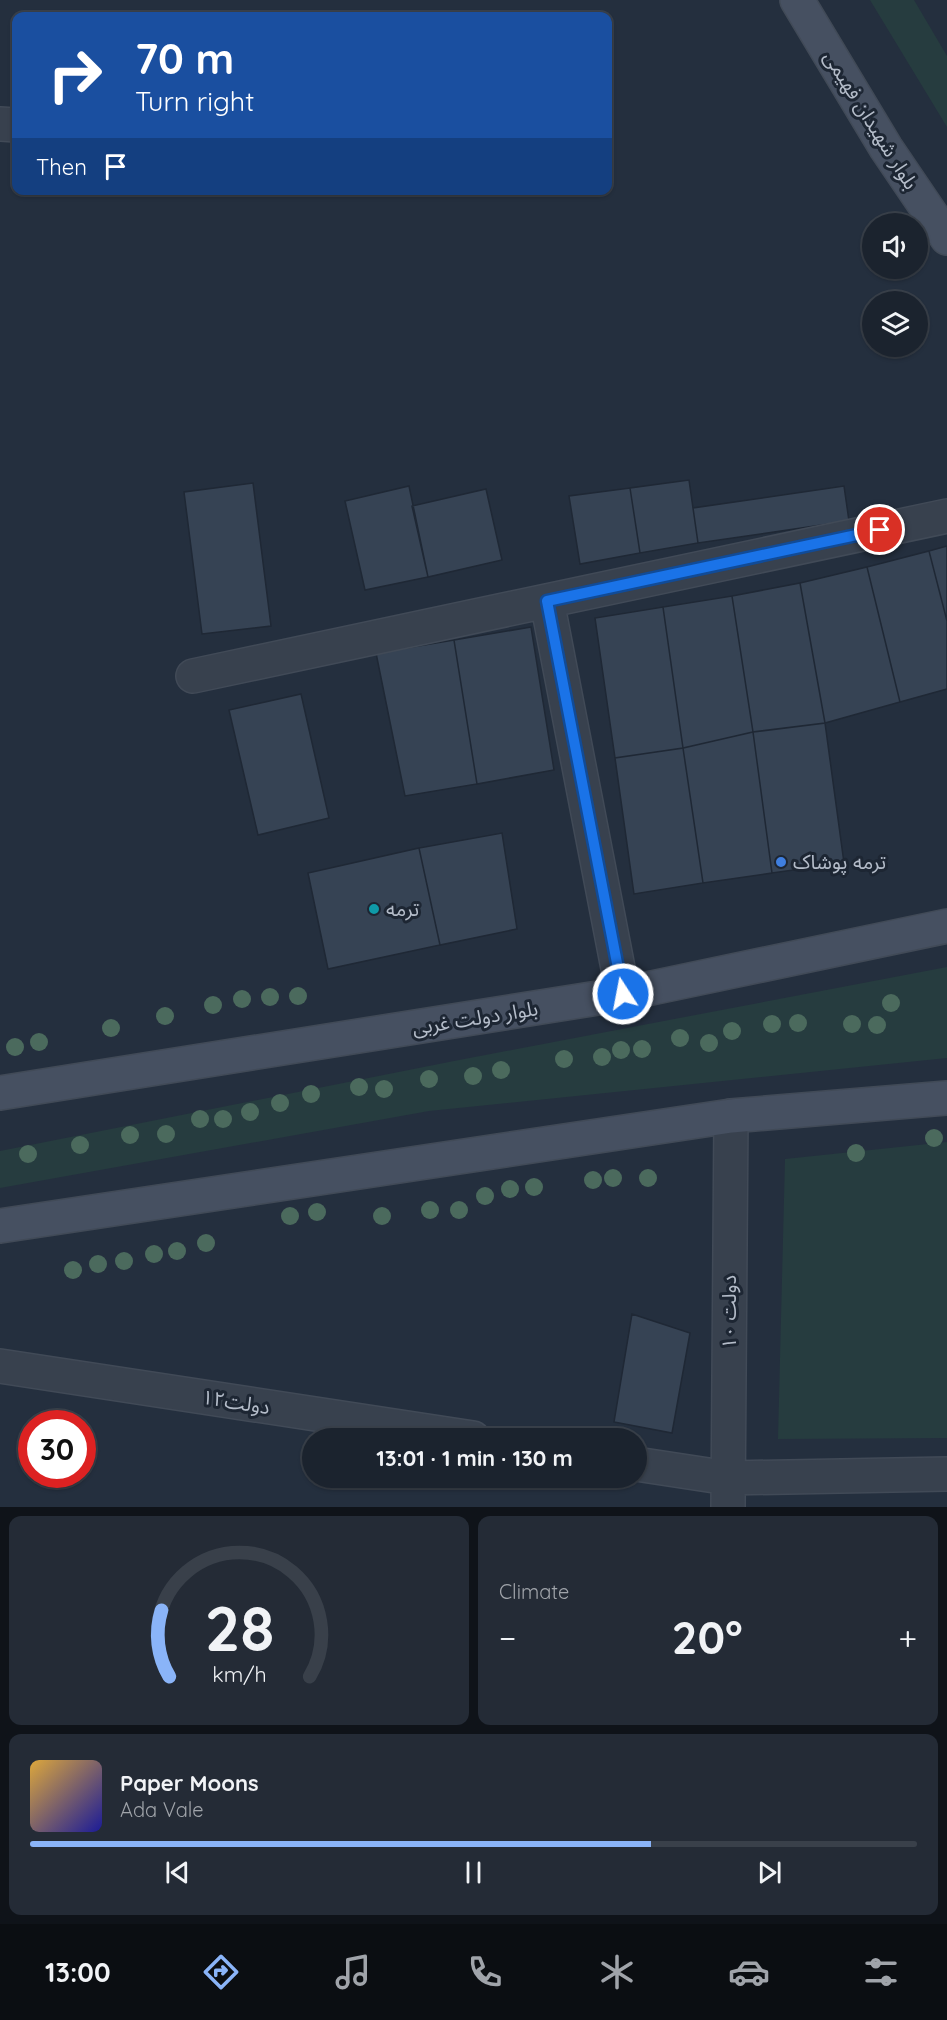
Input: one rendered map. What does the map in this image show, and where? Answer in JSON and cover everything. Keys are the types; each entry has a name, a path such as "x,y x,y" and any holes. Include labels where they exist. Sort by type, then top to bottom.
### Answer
{"main road":[{"name":"بلوار شهیدان فهیمی","path":"797,0 886,148 947,238"},
{"name":"بلوار دولت غربی","path":"0,1093 623,994 947,927"},
{"path":"0,1226 731,1116 947,1098"}],"street":[{"path":"193,676 947,516"},
{"path":"547,601 623,994"},
{"name":"۱۰ دولت","path":"728,1492 731,1116"},
{"name":"۱۲دولت","path":"0,1366 407,1428"},
{"path":"647,1467 728,1492 947,1474"}],"green space":[{"path":"870,0 914,0 947,56 947,127"},
{"path":"947,967 947,1058 429,1111 0,1188 0,1151"},
{"path":"947,1142 947,1438 778,1439 785,1159"}],"building":[{"path":"689,480 698,543 640,553 630,488"},
{"path":"253,483 271,626 202,634 184,492"},
{"path":"409,486 428,577 365,590 345,501"},
{"path":"844,486 849,521 698,543 693,508"},
{"path":"630,488 640,553 580,564 569,496"},
{"path":"486,489 502,560 428,577 412,506"},
{"path":"947,546 947,621 929,551"},
{"path":"929,551 947,621 947,689 900,702 867,567"},
{"path":"867,567 900,702 825,723 800,583"},
{"path":"800,583 825,723 753,732 732,596"},
{"path":"732,596 753,732 683,748 663,607"},
{"path":"663,607 683,748 615,758 595,618"},
{"path":"531,627 554,770 477,784 454,640"},
{"path":"454,640 477,784 405,796 376,653"},
{"path":"301,694 329,818 258,835 229,710"},
{"path":"825,723 844,863 772,873 753,732"},
{"path":"753,732 772,873 703,883 683,748"},
{"path":"683,748 703,883 634,894 615,758"},
{"path":"502,833 517,929 440,945 419,848"},
{"name":"ترمه","path":"419,848 440,945 328,969 308,873"},
{"path":"632,1314 690,1333 672,1433 614,1422"}],"place":[{"name":"ترمه پوشاک","path":"781,862"},
{"name":"ترمه","path":"374,909"}],"route":[{"path":"623,994 547,601 880,530"}]}
